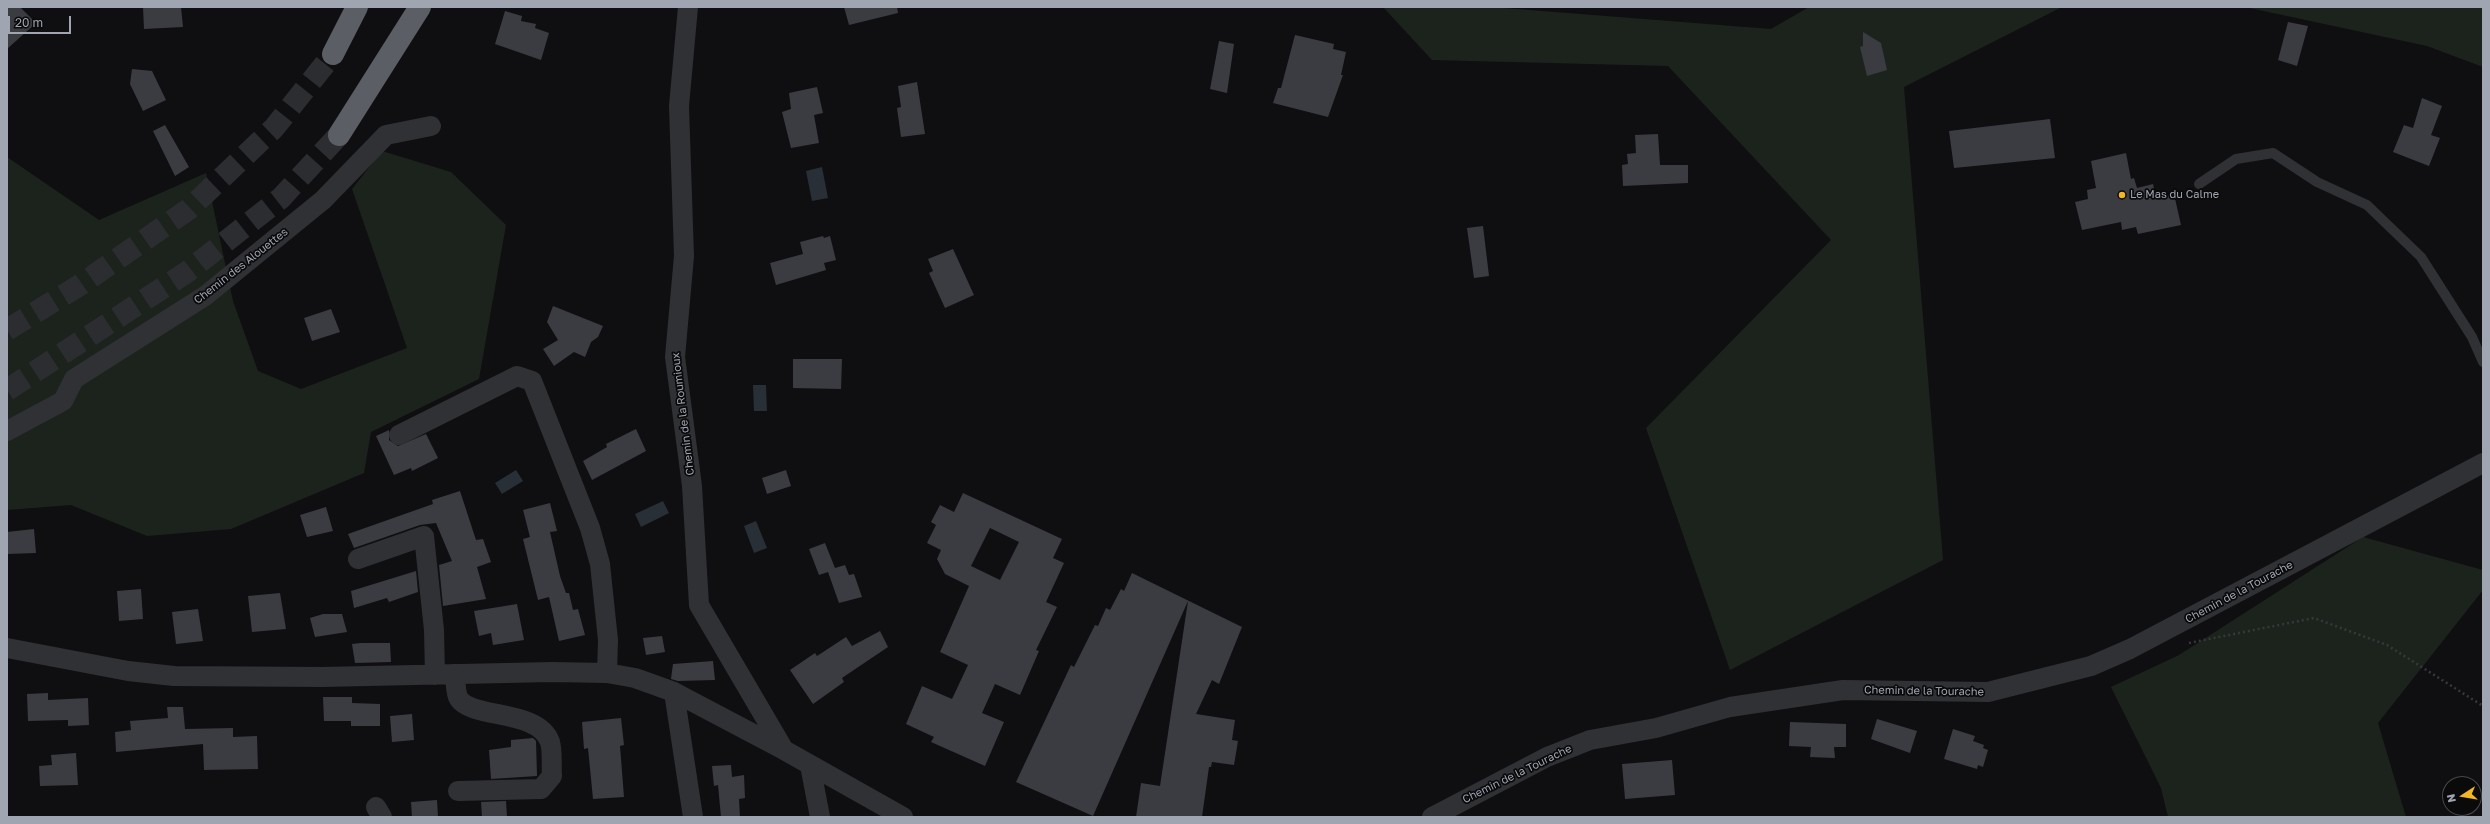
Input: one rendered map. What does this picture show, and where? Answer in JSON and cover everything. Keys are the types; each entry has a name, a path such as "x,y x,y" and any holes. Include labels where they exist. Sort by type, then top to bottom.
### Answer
{"highway":[{"path":"333,54 357,7"},
{"path":"339,135 420,7"}],"street":[{"name":"Chemin de la Roumioux","path":"688,7 678,106 684,256 675,357 692,486 698,605 784,750"},
{"name":"Chemin des Alouettes","path":"7,431 63,401 74,379 205,296 323,200 386,135 431,126"},
{"path":"399,435 517,376 532,382 590,528 600,564 608,640 607,673"},
{"name":"Chemin de la Tourache","path":"1432,817 1547,757 1590,740 1656,728 1730,707 1843,690 1988,692 2091,666 2130,649 2483,463"},
{"path":"358,559 424,536 434,630 435,675"},
{"path":"7,648 128,671 174,676 322,677 607,673 635,678 674,692 784,750 903,817"},
{"path":"455,674 457,697 465,706 505,714 543,730 550,743 552,776 541,789 458,791"},
{"path":"674,692 693,817"},
{"path":"810,765 820,817"}],"lane":[{"path":"2199,184 2236,159 2273,153 2317,182 2367,205 2421,257 2472,337 2483,362"}],"path":[{"path":"2182,644 2314,618 2387,645 2483,706"}],"shaded area":[{"path":"1383,7 1491,7 1771,29 1809,7 2062,7 1904,87 1943,560 1730,670 1646,428 1831,240 1668,66 1432,60"},
{"path":"2245,7 2483,7 2483,67 2427,46"},
{"path":"382,151 451,172 506,225 479,379 371,432 364,473 231,529 147,536 71,505 7,510 7,157 99,220 206,173 233,301 258,371 301,389 407,348 352,189"},
{"path":"822,167 828,198 812,201 806,171"},
{"path":"753,385 766,385 767,411 754,411"},
{"path":"516,470 523,481 502,494 495,483"},
{"path":"663,501 669,513 641,527 635,514"},
{"path":"756,521 767,548 754,553 744,526"},
{"path":"2363,537 2483,570 2483,590 2378,723 2406,817 2168,817 2161,788 2111,687 2179,655"}],"building":[{"path":"7,7 20,7 36,23 7,49"},
{"path":"143,7 181,7 183,27 144,29"},
{"path":"844,7 897,7 898,13 849,25"},
{"path":"505,11 522,16 521,21 536,24 535,28 549,33 541,60 495,44"},
{"path":"2288,22 2308,26 2297,66 2278,60"},
{"path":"1863,32 1881,43 1887,70 1867,76 1860,47 1863,46"},
{"path":"1295,35 1334,44 1333,49 1346,52 1341,75 1343,75 1328,117 1273,103 1278,88 1281,88"},
{"path":"1219,41 1234,44 1227,93 1210,89"},
{"path":"132,69 152,71 166,100 143,111 130,84"},
{"path":"917,82 925,134 901,137 897,108 901,107 898,86"},
{"path":"817,87 823,113 814,115 819,143 791,148 782,112 791,109 789,93"},
{"path":"2422,98 2442,106 2431,135 2440,138 2429,166 2393,152 2404,125 2413,128"},
{"path":"2050,119 2055,158 1954,168 1949,131"},
{"path":"165,125 189,167 175,176 153,131"},
{"path":"1658,134 1660,165 1688,165 1688,183 1623,186 1622,165 1628,164 1627,154 1636,153 1635,135"},
{"name":"Le Mas du Calme","path":"2126,153 2131,179 2134,178 2137,188 2153,184 2156,198 2174,194 2181,225 2138,234 2136,227 2122,230 2121,222 2082,230 2075,202 2088,199 2087,190 2096,188 2091,161"},
{"path":"1483,226 1489,276 1474,278 1467,228"},
{"path":"823,236 824,238 830,236 836,260 824,263 826,270 776,285 770,263 803,254 800,242"},
{"path":"953,249 974,295 945,308 929,273 933,271 928,259"},
{"path":"553,306 603,326 598,337 591,342 585,357 574,352 554,366 543,349 558,340 547,322"},
{"path":"331,309 340,332 312,341 304,318"},
{"path":"793,359 842,359 841,389 793,388"},
{"path":"636,429 646,451 592,480 583,461 607,447 606,444"},
{"path":"389,430 389,440 398,446 426,434 438,458 412,471 411,468 394,475 376,436"},
{"path":"786,470 791,486 767,494 762,478"},
{"path":"460,491 476,540 483,539 491,562 477,567 486,599 443,606 439,565 452,561 436,523 420,525 354,548 348,534 433,504 432,500"},
{"path":"963,493 1062,539 1053,558 1064,563 1046,602 1057,607 1036,650 1039,651 1020,695 995,684 982,713 1004,722 985,766 931,742 934,737 906,724 922,686 952,699 968,665 940,652 969,586 945,574 937,559 941,550 927,543 936,525 931,522 940,505 954,512","holes":["990,528 1019,542 1000,580 971,566"]},
{"path":"550,503 557,531 550,532 560,576 566,593 569,593 573,610 578,609 585,635 559,641 549,597 538,600 523,539 530,537 523,510"},
{"path":"326,507 333,531 307,537 300,515"},
{"path":"34,529 36,553 7,554 7,532"},
{"path":"825,543 835,568 845,565 849,575 854,574 862,597 839,603 828,572 819,575 809,549"},
{"path":"416,571 418,592 389,602 387,598 354,608 351,591"},
{"path":"1132,573 1242,627 1219,684 1212,680 1196,714 1235,720 1232,740 1238,741 1234,765 1212,762 1211,767 1209,767 1202,817 1136,817 1141,783 1160,786 1188,601 1093,816 1016,782 1071,665 1074,667 1095,625 1098,626 1106,608 1110,610 1121,589 1124,591"},
{"path":"141,589 143,619 119,621 117,591"},
{"path":"280,593 286,629 252,632 248,596"},
{"path":"517,604 524,640 493,645 491,633 479,636 474,611"},
{"path":"198,609 203,641 176,644 172,612"},
{"path":"323,614 342,614 347,632 315,637 310,618"},
{"path":"880,631 888,647 842,678 844,682 813,704 790,670 815,653 817,656 846,637 852,646"},
{"path":"662,636 665,652 646,655 643,638"},
{"path":"390,643 391,662 355,663 352,644"},
{"path":"713,661 715,680 678,681 671,679 673,664"},
{"path":"48,693 48,700 88,698 89,725 68,726 68,720 28,721 27,694"},
{"path":"323,697 352,697 352,703 380,704 380,726 351,726 351,721 324,721"},
{"path":"167,707 183,707 185,729 233,728 233,737 257,736 258,769 204,770 203,744 116,752 115,732 131,730 130,721 168,718"},
{"path":"412,714 414,740 392,742 390,716"},
{"path":"621,718 624,745 620,746 624,797 593,799 588,748 584,749 582,722"},
{"path":"1877,719 1917,731 1910,753 1871,739"},
{"path":"1790,722 1846,724 1846,747 1834,747 1835,758 1810,757 1811,747 1789,746"},
{"path":"1953,729 1975,736 1973,741 1984,745 1983,748 1988,750 1983,767 1978,765 1977,769 1944,759"},
{"path":"533,738 536,741 537,776 491,779 489,750 511,747 511,740"},
{"path":"76,753 78,785 40,786 39,766 52,765 51,755"},
{"path":"1672,760 1675,795 1625,799 1622,764"},
{"path":"731,765 732,777 744,775 745,798 739,799 740,817 721,817 718,785 714,786 712,766"},
{"path":"437,800 438,817 412,817 411,802"},
{"path":"506,801 507,817 482,817 481,802"}],"tunnel":[{"path":"7,330 80,285 189,209 274,128 333,54"},
{"path":"7,390 187,272 281,198 339,135"}],"place":[{"name":"Le Mas du Calme","path":"2122,195"}]}
